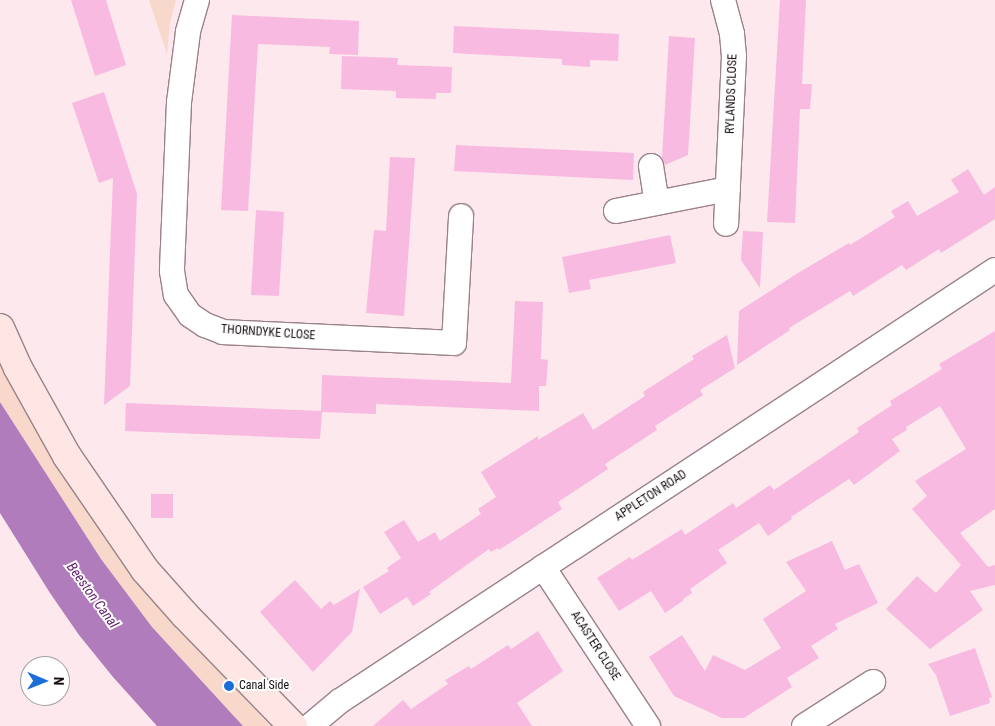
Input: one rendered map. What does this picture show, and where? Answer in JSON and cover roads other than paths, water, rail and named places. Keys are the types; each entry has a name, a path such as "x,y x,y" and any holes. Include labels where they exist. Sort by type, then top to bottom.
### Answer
{"street":[{"name":"THORNDYKE CLOSE","path":"198,0 188,32 179,102 172,271 176,295 190,315 205,325 223,332 454,343 461,216"},
{"name":"RYLANDS CLOSE","path":"723,0 732,34 734,56 726,224"},
{"path":"650,166 657,202"},
{"path":"616,211 728,189"},
{"name":"APPLETON ROAD","path":"310,726 340,701 995,270"},
{"path":"0,328 18,368 67,456 145,570 185,615 293,726"},
{"name":"ACASTER CLOSE","path":"543,567 648,726"},
{"path":"804,726 873,682"}],"water":[{"name":"Beeston Canal","path":"0,402 101,559 152,627 243,726 157,726 113,677 79,635 50,593 0,513"}],"place":[{"name":"Canal Side","path":"229,686"}]}
